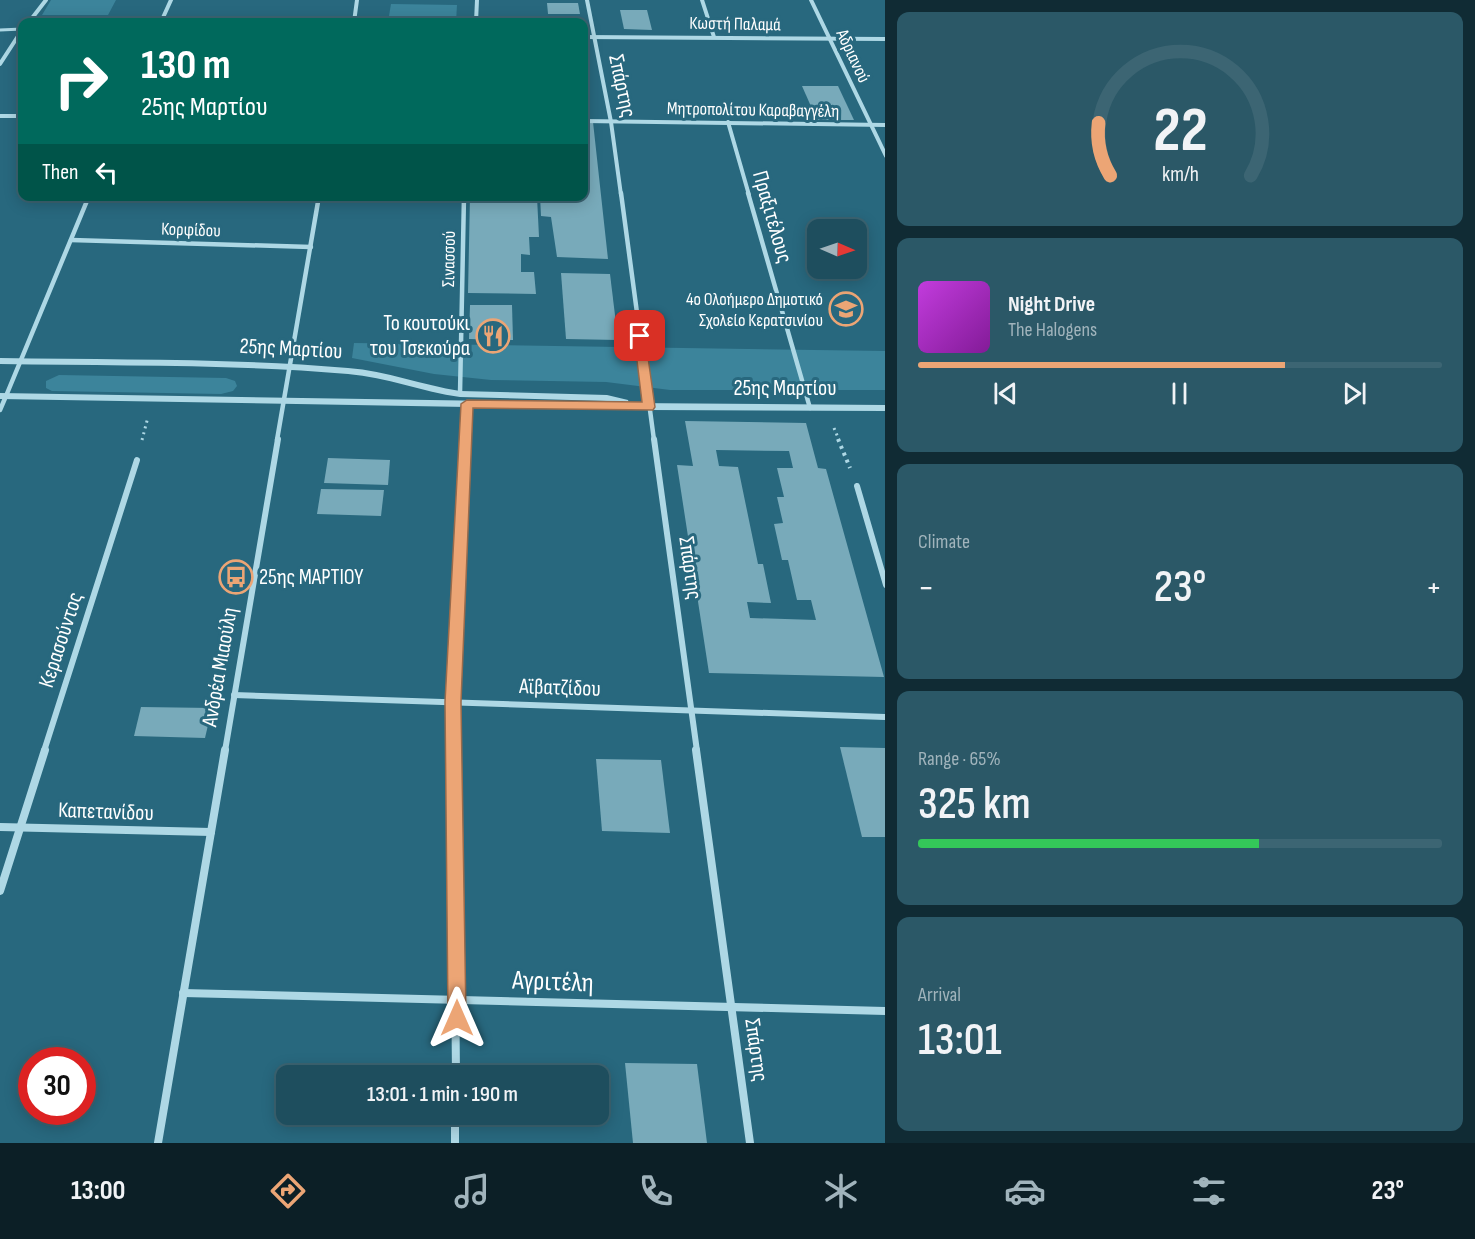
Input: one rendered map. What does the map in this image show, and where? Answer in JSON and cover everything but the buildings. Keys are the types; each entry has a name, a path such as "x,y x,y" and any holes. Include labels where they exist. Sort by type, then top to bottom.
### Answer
{"street":[{"path":"32,18 46,0"},
{"path":"163,18 171,0"},
{"path":"355,18 357,0"},
{"path":"476,18 477,0"},
{"name":"Σπάρτης","path":"587,0 612,122 750,1143"},
{"path":"702,0 714,37"},
{"name":"Αδριανού","path":"811,0 885,156"},
{"path":"0,30 18,30"},
{"path":"0,64 18,36"},
{"name":"Κωστή Παλαμά","path":"588,37 885,39"},
{"path":"0,116 18,116"},
{"name":"Μητροπολίτου Καραβαγγέλη","path":"588,121 885,125"},
{"name":"Πραξιτέλους","path":"728,122 810,408"},
{"path":"0,410 3,396 87,201"},
{"name":"Ανδρέα Μιαούλη","path":"158,1143 318,201"},
{"name":"Σινασσού","path":"460,394 464,201"},
{"name":"Κορφίδου","path":"71,240 311,247"},
{"name":"25ης Μαρτίου","path":"0,361 289,368 375,375 460,394 607,398 649,407"},
{"name":"25ης Μαρτίου","path":"3,396 649,407 885,408"},
{"path":"456,1065 453,702 467,404"},
{"name":"Κερασούντος","path":"0,891 138,460"},
{"path":"856,486 885,585"},
{"name":"Αϊβατζίδου","path":"234,695 885,717"},
{"name":"Καπετανίδου","path":"0,827 210,832"},
{"name":"Αγριτέλη","path":"183,993 885,1011"},
{"path":"455,1125 455,1143"}],"path":[{"path":"138,460 153,399"},
{"path":"810,408 837,431 856,486"}],"shaded area":[{"path":"51,0 116,0 108,15 42,15"},
{"path":"391,4 457,5 456,18 389,18"},
{"path":"354,343 885,351 885,390 670,390 606,382 491,380 434,374 352,358"},
{"path":"59,375 226,378 235,381 237,386 233,391 221,394 52,391 46,388 46,381"}],"place":[{"name":"4o Ολοήμερο Δημοτικό Σχολείο Κερατσινίου","path":"846,309"},
{"name":"Το κουτούκι του Τσεκούρα","path":"493,336"},
{"name":"25ης ΜΑΡΤΙΟΥ","path":"236,577"}],"route":[{"path":"457,1018 453,702 467,404 649,407 640,336"}]}
